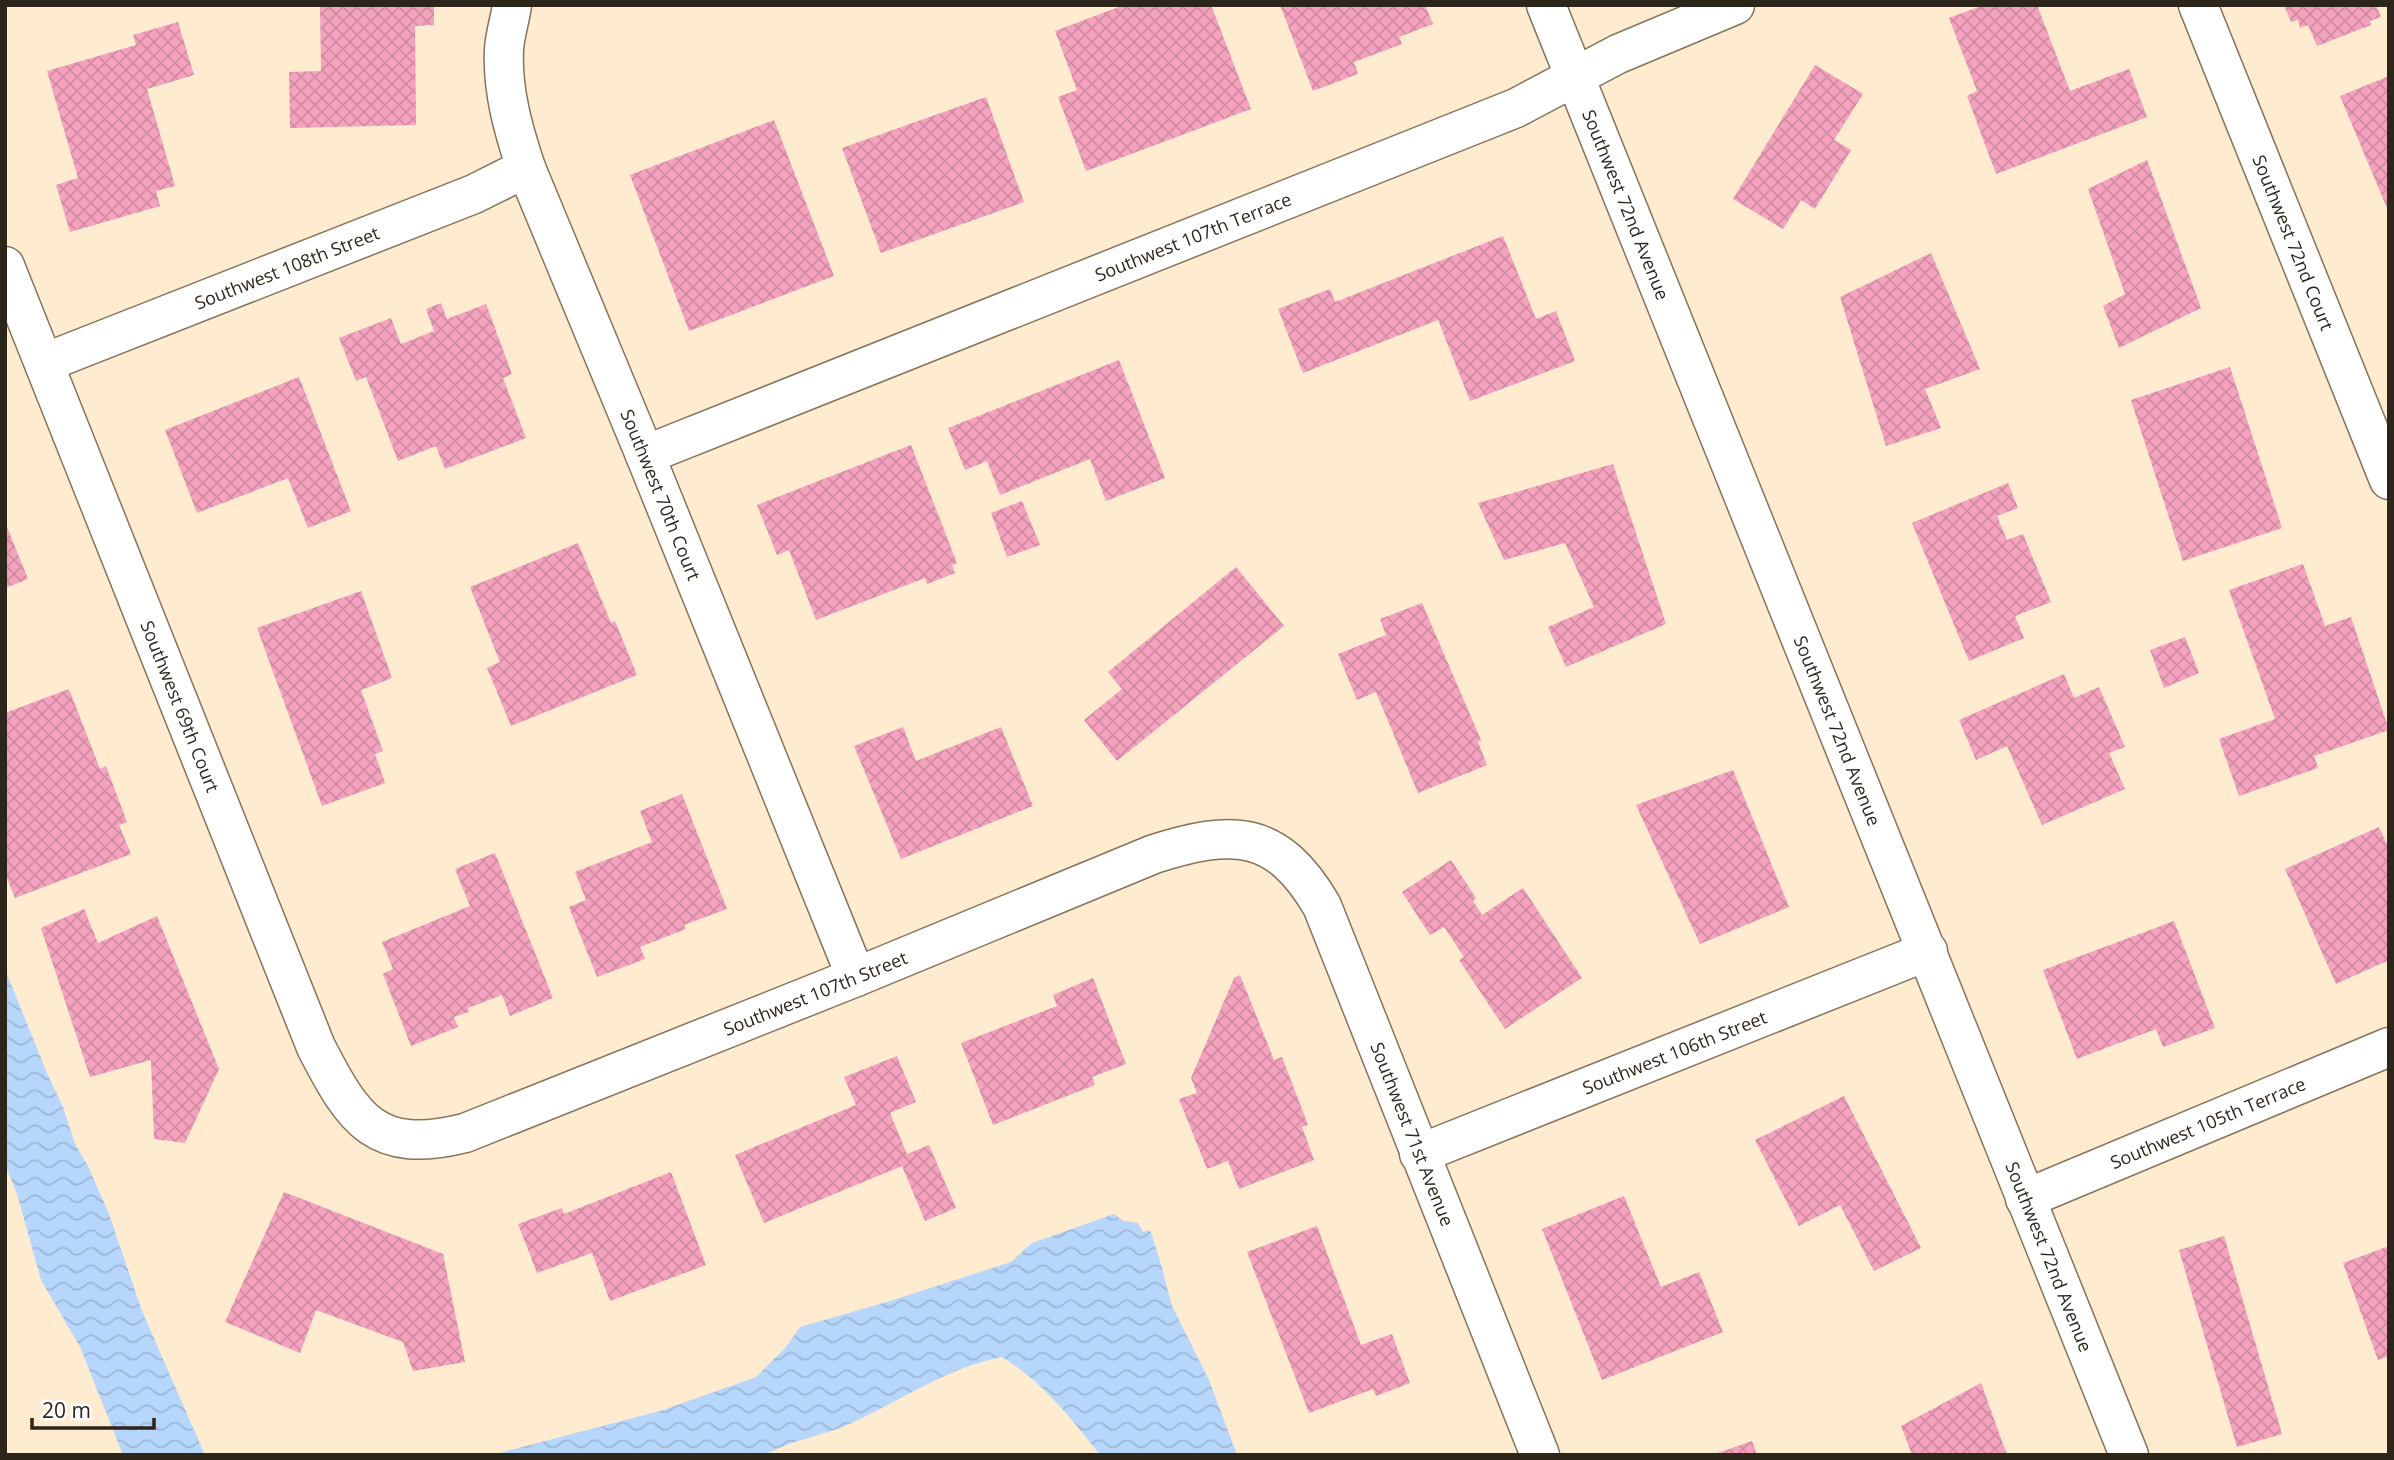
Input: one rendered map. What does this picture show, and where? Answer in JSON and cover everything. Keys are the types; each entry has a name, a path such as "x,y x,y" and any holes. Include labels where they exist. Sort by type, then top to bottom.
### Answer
{"street":[{"name":"Southwest 70th Court","path":"512,5 504,48 505,90 513,130 526,168 856,977"},
{"name":"Southwest 72nd Avenue","path":"1546,5 2129,1455"},
{"name":"Southwest 107th Terrace","path":"645,455 1517,108 1618,54 1735,5"},
{"name":"Southwest 72nd Court","path":"2198,5 2389,480"},
{"name":"Southwest 108th Street","path":"44,363 474,194 526,168"},
{"name":"Southwest 69th Court","path":"5,266 316,1047 334,1082 358,1114 378,1132"},
{"name":"Southwest 107th Street","path":"378,1132 403,1140 435,1141 465,1133 856,977 1154,853 1190,843 1226,839 1252,842"},
{"name":"Southwest 71st Avenue","path":"1252,842 1282,855 1306,879 1322,906 1539,1455"},
{"name":"Southwest 106th Street","path":"1419,1154 1928,951"},
{"name":"Southwest 105th Terrace","path":"2025,1199 2389,1047"}],"water":[{"path":"5,969 63,1107 75,1144 109,1214 142,1311 205,1455 123,1455 80,1347 41,1280 17,1194 5,1164"},
{"path":"1114,1214 1123,1221 1138,1223 1143,1232 1150,1230 1172,1306 1209,1380 1237,1455 1100,1455 1043,1389 1002,1357 963,1368 852,1423 786,1445 765,1455 492,1455 663,1410 756,1377 786,1347 800,1327 1011,1262 1032,1243"}],"building":[{"path":"320,5 434,5 434,25 415,26 416,125 290,128 289,72 321,71"},
{"path":"1124,5 1211,5 1251,109 1086,171 1058,97 1077,90 1055,31"},
{"path":"1280,5 1425,5 1433,24 1399,37 1402,44 1354,62 1358,74 1313,91"},
{"path":"1984,5 2037,5 2070,91 2129,69 2147,117 1996,174 1967,96 1977,91 1949,18"},
{"path":"2284,5 2376,5 2381,17 2370,21 2371,25 2317,46 2308,25 2300,28 2298,20 2291,22"},
{"path":"178,22 194,75 147,89 175,186 156,191 160,206 70,232 56,185 78,178 47,71 136,45 133,35"},
{"path":"1815,65 1863,94 1834,140 1851,150 1815,209 1801,200 1783,229 1733,199"},
{"path":"2389,76 2389,213 2340,96"},
{"path":"986,97 1024,202 881,253 842,148"},
{"path":"774,120 834,276 689,331 630,175"},
{"path":"2147,160 2201,308 2119,348 2103,306 2125,294 2088,189"},
{"path":"1503,236 1536,319 1556,311 1575,361 1470,401 1438,320 1303,373 1278,309 1330,289 1335,302"},
{"path":"1931,253 1980,369 1925,389 1941,428 1886,446 1840,297"},
{"path":"441,303 447,319 486,304 512,374 503,378 526,438 445,469 436,446 398,461 366,377 356,381 339,338 391,318 401,344 434,331 426,309"},
{"path":"1119,360 1165,478 1106,501 1090,459 1000,495 987,461 965,470 948,428"},
{"path":"2230,367 2282,528 2183,561 2131,400"},
{"path":"299,377 351,511 308,528 288,478 197,513 165,430"},
{"path":"911,445 957,563 952,565 955,573 927,584 925,578 816,620 789,550 777,555 757,505"},
{"path":"1613,464 1666,624 1566,667 1548,627 1594,607 1565,543 1504,560 1478,503"},
{"path":"2008,483 2018,508 1997,516 2007,540 2023,534 2051,602 2015,616 2024,638 1969,661 1912,523"},
{"path":"1022,501 1040,545 1007,557 991,513"},
{"path":"5,522 28,579 5,588"},
{"path":"578,543 611,623 615,621 637,675 511,726 487,668 500,662 470,587"},
{"path":"2303,564 2325,626 2351,617 2389,730 2314,756 2318,768 2239,796 2219,739 2275,719 2229,590"},
{"path":"1236,567 1284,626 1117,761 1084,720 1122,689 1108,672"},
{"path":"361,591 392,678 361,690 383,751 375,754 385,783 322,806 257,628"},
{"path":"1422,603 1481,740 1478,742 1487,765 1418,793 1376,692 1357,700 1338,654 1386,635 1380,619"},
{"path":"2185,637 2199,673 2164,688 2150,650"},
{"path":"2064,674 2074,698 2099,687 2125,747 2109,753 2125,789 2042,825 2007,746 1976,760 1959,720"},
{"path":"69,689 100,769 106,766 127,822 119,825 131,854 15,898 5,873 5,713"},
{"path":"903,727 916,761 1001,727 1033,806 901,859 854,746"},
{"path":"1733,770 1789,907 1700,944 1636,805"},
{"path":"682,794 727,909 684,925 686,929 640,947 645,959 597,977 569,907 586,900 575,872 652,842 640,811"},
{"path":"2379,827 2389,849 2389,960 2336,984 2285,869"},
{"path":"495,853 553,998 510,1016 502,995 468,1008 469,1012 454,1017 458,1027 411,1046 383,974 393,969 382,942 470,906 455,869"},
{"path":"1451,860 1476,898 1473,901 1482,915 1523,888 1582,978 1505,1029 1459,960 1464,957 1444,927 1430,935 1402,892"},
{"path":"84,909 98,943 157,916 219,1069 185,1143 154,1139 151,1060 90,1077 41,928"},
{"path":"2174,921 2215,1028 2163,1047 2156,1029 2077,1059 2043,970"},
{"path":"1240,975 1274,1060 1282,1057 1308,1125 1302,1127 1314,1160 1239,1189 1228,1161 1207,1169 1179,1099 1197,1093 1191,1078 1234,978"},
{"path":"1093,978 1126,1064 1092,1077 1095,1085 993,1125 961,1043 1057,1006 1053,995"},
{"path":"897,1056 916,1102 890,1113 907,1154 929,1145 956,1208 925,1221 902,1166 764,1223 735,1155 856,1105 844,1077"},
{"path":"1844,1096 1921,1248 1874,1271 1840,1205 1799,1226 1755,1140"},
{"path":"671,1172 706,1265 610,1301 592,1253 537,1273 518,1224 562,1208 564,1214"},
{"path":"284,1192 443,1254 465,1362 413,1371 403,1342 316,1310 300,1353 225,1322"},
{"path":"1624,1196 1661,1287 1699,1272 1723,1332 1602,1380 1542,1229"},
{"path":"1317,1226 1361,1345 1392,1334 1410,1383 1376,1396 1373,1389 1309,1413 1247,1252"},
{"path":"2224,1236 2282,1434 2237,1447 2179,1250"},
{"path":"2389,1246 2389,1356 2378,1360 2343,1263"},
{"path":"1981,1383 2007,1455 1912,1455 1901,1426"},
{"path":"1752,1441 1757,1455 1715,1455 1715,1454"}]}
